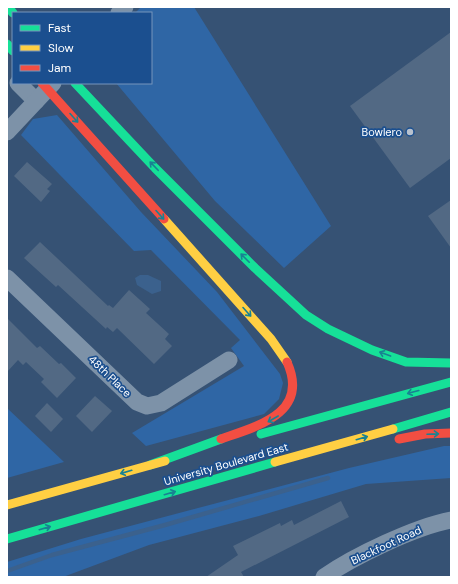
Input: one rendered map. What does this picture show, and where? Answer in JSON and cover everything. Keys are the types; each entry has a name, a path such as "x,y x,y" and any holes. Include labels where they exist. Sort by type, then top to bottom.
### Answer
{"main road":[{"path":"76,84 155,168 255,268 306,315 336,333 372,350 406,362 451,363"},
{"path":"48,85 271,339 288,363 293,386 289,402 280,414 270,421 243,432 150,465"},
{"name":"University Boulevard East","path":"7,505 451,382"},
{"name":"University Boulevard East","path":"7,539 451,412"},
{"path":"270,464 425,434 451,434"}],"street":[{"path":"19,84 36,101"},
{"path":"7,132 36,101 48,85"},
{"name":"48th Place","path":"7,278 137,402 147,406 161,403 229,360"},
{"name":"Blackfoot Road","path":"324,577 378,548 431,524 451,520"}],"shaded area":[{"path":"141,7 194,7 331,226 284,268 215,201 117,84 152,84 152,12 136,12"},
{"path":"57,115 141,212 217,292 280,374 283,383 279,399 264,414 146,446 132,433 244,366 231,348 240,340 151,250 134,251 21,135 33,119"},
{"path":"140,275 148,275 161,281 161,291 152,294 137,285 135,278"},
{"path":"7,408 64,462 7,478"},
{"path":"444,446 451,446 451,478 366,484 259,516 149,545 63,577 7,577 7,562 81,539 349,468"}],"building":[{"name":"Bowlero","path":"451,32 451,158 410,188 350,106"},
{"path":"27,162 52,184 47,189 50,191 41,202 14,176"},
{"path":"451,200 451,248 428,216"},
{"path":"40,242 108,306 109,305 113,308 129,290 150,309 146,313 169,334 165,339 172,346 154,364 117,328 113,332 107,327 106,329 58,285 56,287 24,258"},
{"path":"7,318 37,348 40,346 59,364 61,363 76,378 57,398 41,382 44,379 26,362 23,365 18,360 7,372"},
{"path":"95,396 112,411 92,432 76,416"},
{"path":"47,403 63,419 51,432 35,416"},
{"path":"341,501 349,517 241,572 244,577 206,577 238,555 233,546 280,523 281,526 292,520 294,525"}],"waterway":[{"path":"7,571 52,555 165,525 328,478"}],"traffic: fast":[{"path":"8,7 12,12"},
{"path":"7,44 12,50"},
{"path":"76,84 155,168 255,268 306,315 328,329 372,350 406,362 451,363"},
{"path":"261,434 451,382"},
{"path":"393,429 451,412"},
{"path":"150,465 221,439"},
{"path":"7,539 275,462"}],"traffic: slow":[{"path":"164,219 271,339 287,362"},
{"path":"275,462 393,429"},
{"path":"7,505 165,461"}],"traffic: jam":[{"path":"43,84 164,219"},
{"path":"221,439 250,429 264,422 276,415 286,405 292,394 292,379 287,362"},
{"path":"399,439 425,434 451,433"}],"place":[{"name":"Bowlero","path":"410,132"}]}
